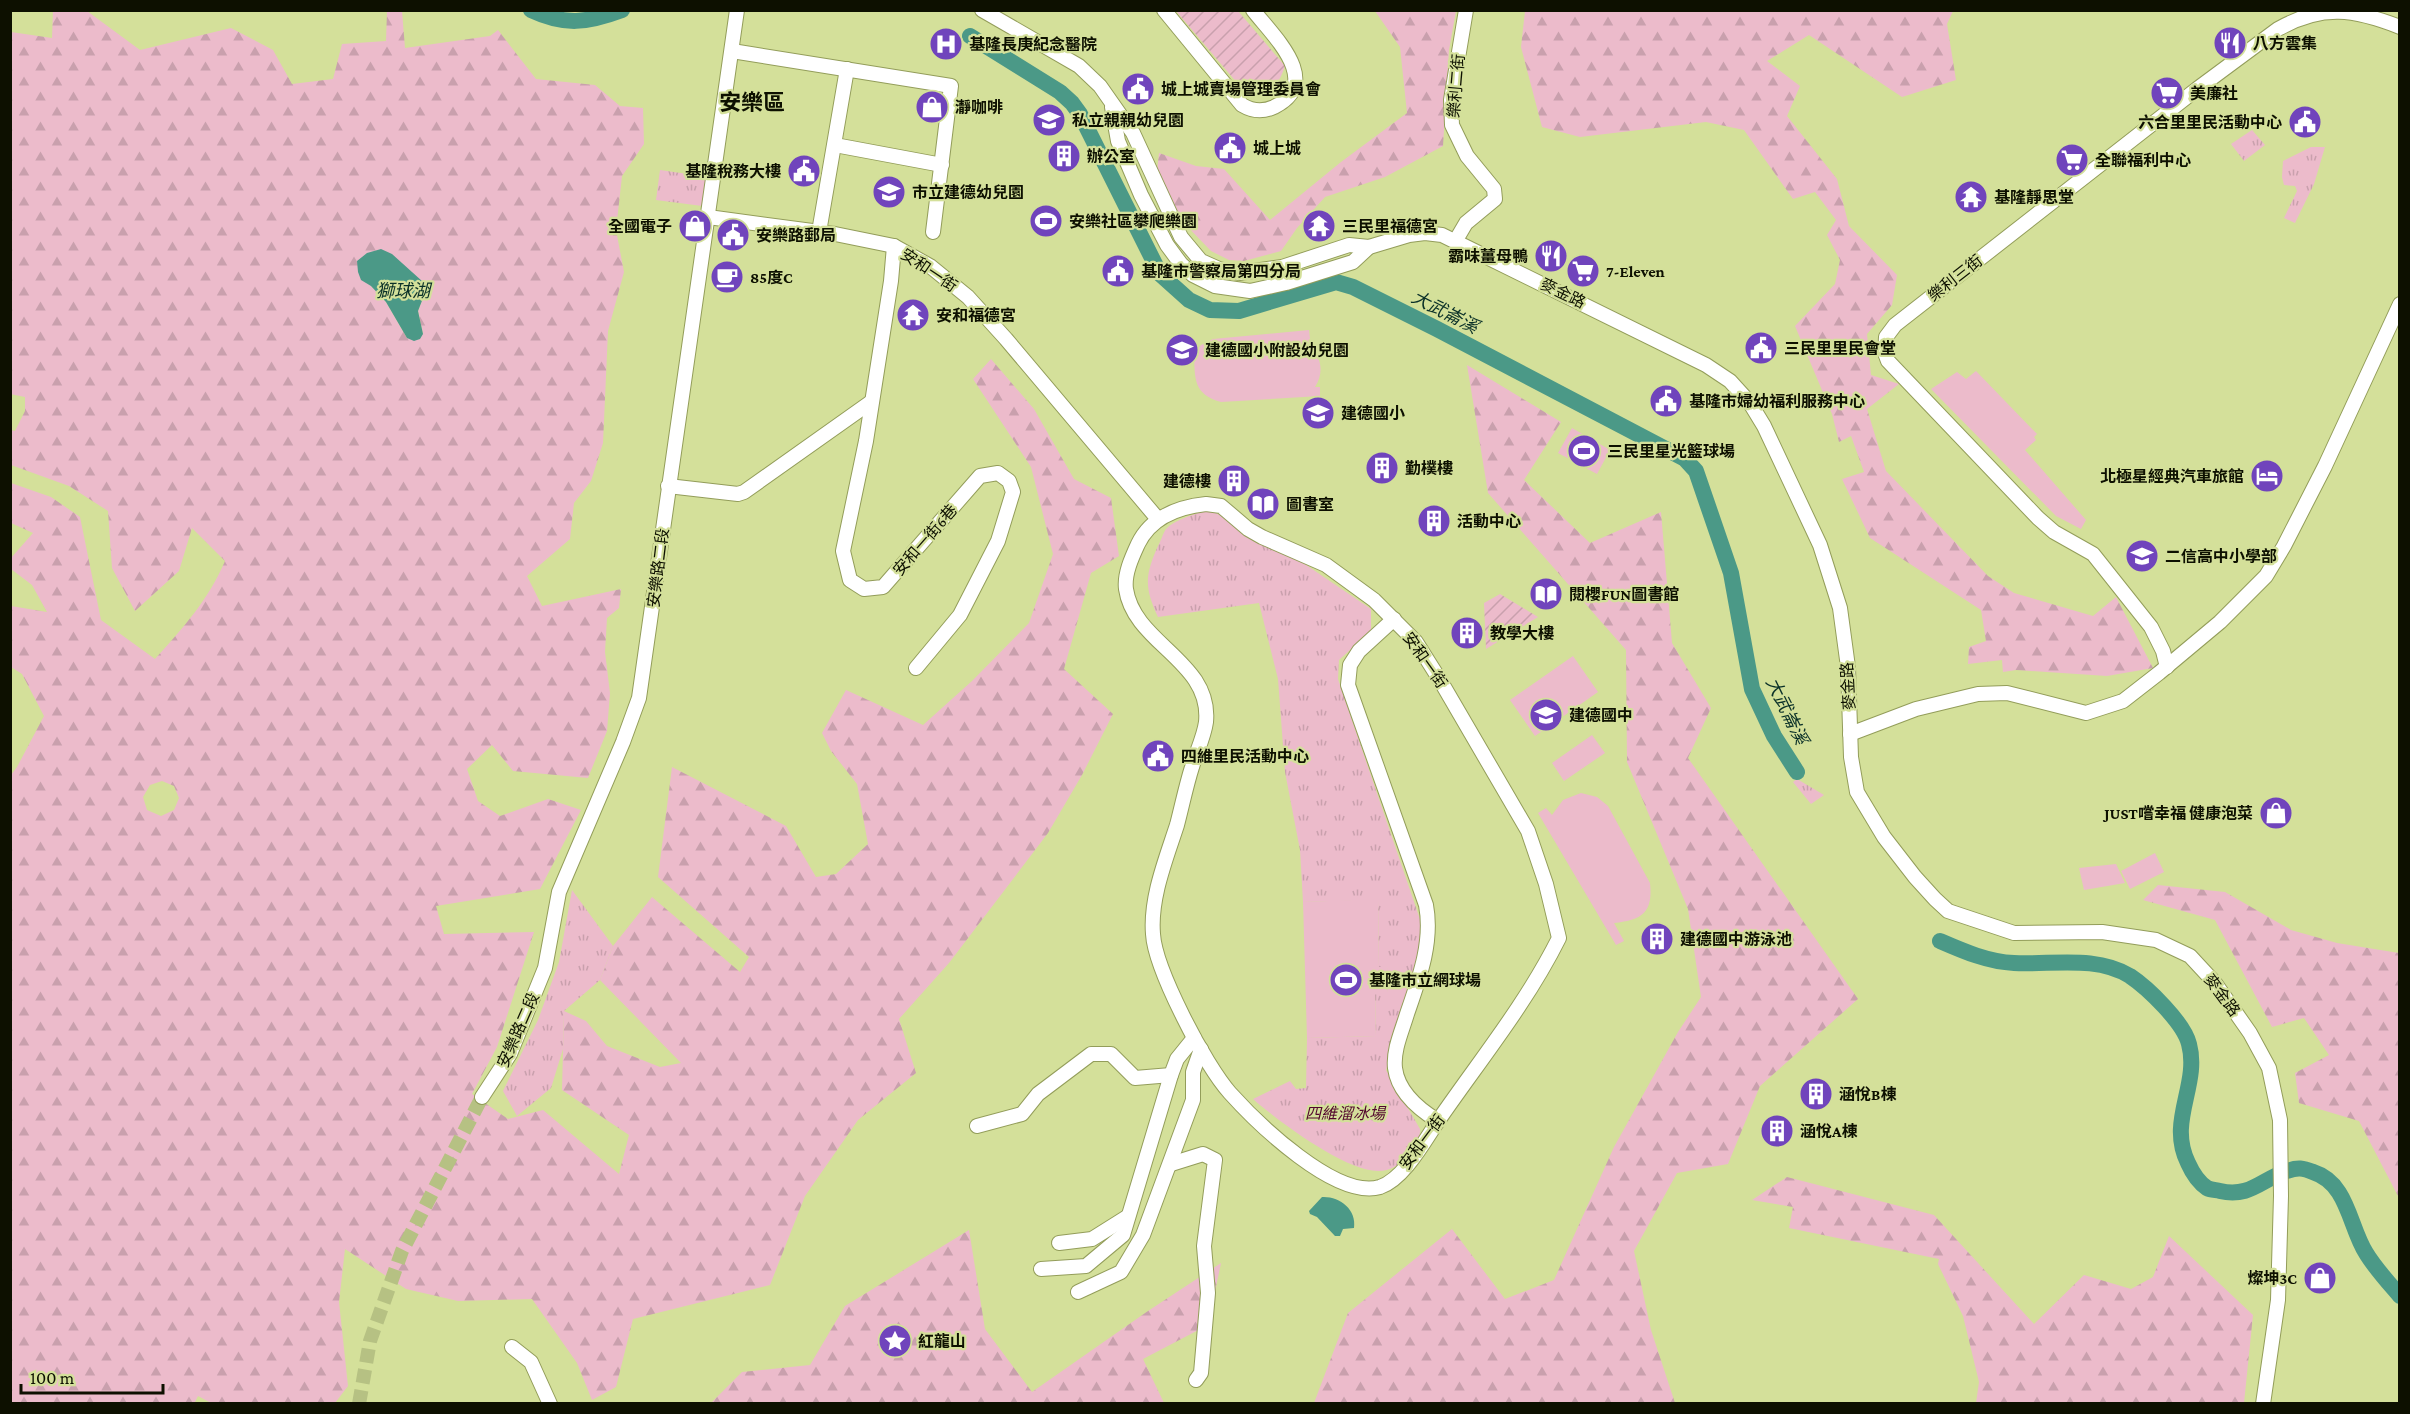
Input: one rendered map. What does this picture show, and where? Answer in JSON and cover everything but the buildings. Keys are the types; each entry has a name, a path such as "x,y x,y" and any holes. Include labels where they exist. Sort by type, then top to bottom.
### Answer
{"street":[{"name":"安樂路二段","path":"482,1097 510,1054 544,968 559,892 623,742 639,698 737,10"},
{"name":"麥金路","path":"982,10 1079,66 1100,86 1133,133 1181,237 1198,258 1219,269 1239,273 1282,267 1349,245 1369,247"},
{"path":"1164,10 1242,105 1257,111 1282,101 1294,87 1295,72 1288,53 1253,10"},
{"name":"樂利二街","path":"1456,240 1466,223 1496,199 1494,189 1467,156 1452,125 1451,100 1466,10"},
{"name":"樂利三街","path":"2167,667 2163,651 2151,627 2092,554 2054,531 2038,518 1888,362 1884,353 1886,337 1895,325 2197,89 2278,29 2292,22 2331,11 2367,14 2400,27"},
{"path":"732,51 951,86 933,232"},
{"path":"819,231 847,69"},
{"name":"麥金路","path":"1112,104 1118,141 1141,195 1167,245 1181,264 1193,275 1215,286 1250,291 1286,283 1353,262 1369,247 1389,240 1425,233 1442,235 1672,347 1715,371 1740,391 1764,426 1820,545 1833,583 1843,625 1848,667 1852,773 1857,792 1871,817 1915,877 1948,911 2014,933 2102,932 2156,940 2190,956 2227,999 2250,1033 2269,1068 2280,1120 2281,1197 2278,1300 2263,1404"},
{"path":"835,145 942,165"},
{"path":"1141,195 1158,187"},
{"name":"安和一街","path":"708,217 819,231 894,246 930,266 968,297 1158,518"},
{"name":"安和一街6巷","path":"894,246 891,281 866,441 843,551 850,580 864,590 883,588 980,476 998,473 1009,481 1013,492 998,541 960,615 916,668"},
{"path":"1850,734 1916,710 1978,694 2007,693 2086,713 2123,701 2167,667 2220,622 2266,576 2325,466 2400,304"},
{"path":"668,486 738,494 744,492 871,402"},
{"name":"安和一街","path":"1206,504 1221,506 1262,537 1326,565 1374,600 1394,619 1416,642 1528,831 1546,884 1559,938 1541,974 1418,1153 1392,1180 1382,1186 1368,1188 1349,1185 1316,1169 1283,1144 1229,1092 1198,1043 1154,951 1152,919 1160,882 1206,722 1199,684 1188,669 1136,614 1126,589 1129,563 1141,537 1158,518 1191,506 1206,504"},
{"path":"1394,619 1359,651 1350,665 1348,685 1426,905 1430,925 1420,979 1397,1046 1395,1070 1408,1096 1421,1110 1438,1121"},
{"path":"1041,1269 1086,1266 1123,1235 1177,1059 1198,1043"},
{"path":"1078,1292 1121,1272 1143,1235 1193,1100 1193,1072 1198,1043"},
{"path":"977,1126 1022,1114 1038,1094 1091,1054 1111,1053 1135,1078 1171,1075"},
{"path":"1171,1164 1203,1154 1215,1160 1204,1246 1208,1293 1201,1373 1196,1380"},
{"path":"1059,1243 1092,1239 1127,1217"},
{"path":"512,1347 531,1362 550,1404"}],"green space":[{"path":"53,10 87,11 140,50 231,28 273,50 292,84 333,79 342,44 386,41 387,11 402,11 405,48 490,36 498,30 536,79 595,85 620,106 643,108 644,144 622,176 616,230 624,272 608,331 603,443 591,481 574,503 570,539 527,576 542,606 621,589 619,608 607,618 605,652 610,693 607,731 588,778 513,771 492,745 467,769 478,801 500,816 548,799 581,810 540,889 436,906 444,934 534,932 497,1047 472,1094 508,1119 543,1110 619,1174 629,1135 562,1090 564,1011 586,1021 607,1046 660,1067 681,1063 600,980 613,946 652,897 740,972 749,957 658,877 672,767 786,826 816,877 836,874 868,844 857,784 831,751 822,733 846,690 923,725 972,681 1029,623 1053,554 1031,467 973,379 991,359 1034,409 1074,479 1111,498 1119,556 1091,573 1064,669 1113,714 1082,775 1048,833 949,963 899,1019 916,1073 858,1120 805,1196 770,1285 633,1319 616,1387 592,1400 577,1363 532,1299 458,1301 406,1289 345,1249 339,1302 348,1386 335,1403 211,1403 198,1396 194,1404 11,1403 11,775 44,716 22,674 11,667 11,606 47,612 32,585 11,569 11,558 33,533 11,523 11,483 51,497 80,517 101,620 155,659 203,601 225,561 192,528 179,571 135,611 112,568 108,511 69,486 11,465 11,430 15,431 25,411 25,397 10,394 11,32 52,38","holes":["371,286 425,293 418,311 423,334 407,338 386,302","162,781 174,786 179,798 174,810 161,816 147,810 143,797 150,785"]},
{"path":"1176,11 1238,11 1285,66 1276,84 1268,91 1249,97"},
{"path":"1375,11 1456,11 1449,50 1443,146 1385,177 1325,197 1297,228 1281,251 1244,261 1229,260 1211,251 1183,222 1157,172 1159,153 1196,166 1224,169 1270,220 1341,162 1407,113 1400,47"},
{"path":"1525,11 1953,11 1947,24 1956,80 1902,97 1809,35 1767,61 1800,86 1787,116 1837,179 1849,226 1897,275 1892,305 1867,334 1871,375 1899,384 1867,409 1886,471 1988,576 2014,593 2093,616 2116,597 2153,668 2107,676 2016,670 2003,672 2002,660 1968,664 1969,647 1986,641 1981,610 1870,538 1842,479 1864,472 1851,436 1839,442 1832,414 1795,326 1835,284 1840,260 1827,235 1836,220 1815,192 1793,199 1744,130 1706,122 1580,137 1542,127 1521,47"},
{"path":"2252,130 2265,145 2244,161 2231,144"},
{"path":"2311,147 2325,147 2314,184 2295,223 2284,218 2297,191 2295,186 2284,185 2283,161"},
{"path":"660,170 715,178 710,207 656,200"},
{"path":"1309,330 1310,339 1308,340 1321,368 1315,387 1320,387 1320,396 1221,402 1205,395 1200,390 1196,378 1194,354 1201,345 1213,339"},
{"path":"1467,365 1561,422 1524,480 1590,543 1661,512 1672,643 1711,708 1688,758 1858,999 1760,1086 1728,1164 1677,1173 1634,1251 1651,1330 1675,1403 1314,1403 1348,1313 1452,1229 1505,1299 1554,1280 1614,1147 1678,1032 1701,997 1688,909 1627,762 1626,650 1488,493"},
{"path":"1976,371 2037,434 2034,437 2036,440 2025,450 2086,520 2081,529 2056,516 1931,389 1957,372 1966,379"},
{"name":"三民里星光籃球場","path":"1572,428 1610,450 1597,474 1558,453"},
{"name":"四維溜冰場","path":"1204,511 1212,511 1229,520 1255,542 1293,556 1371,609 1371,631 1339,660 1338,679 1424,931 1386,1070 1420,1132 1416,1144 1407,1157 1398,1165 1387,1170 1365,1169 1331,1154 1295,1132 1253,1099 1290,1081 1296,1089 1306,1088 1307,1038 1376,1036 1375,993 1388,992 1387,967 1379,967 1378,900 1303,902 1300,850 1285,772 1278,679 1259,603 1158,617 1153,607 1148,589 1149,573 1165,531 1179,520"},
{"path":"1500,594 1538,617 1486,649 1484,603"},
{"path":"1573,656 1598,692 1535,736 1510,700"},
{"path":"1592,735 1605,753 1564,781 1552,763"},
{"path":"1797,779 1824,795 1811,804 1793,782"},
{"path":"1581,793 1597,797 1608,806 1650,883 1650,901 1644,913 1632,920 1614,923 1624,941 1616,945 1538,813 1546,808 1552,815 1563,800"},
{"path":"2155,853 2164,872 2130,889 2121,871"},
{"path":"2116,864 2125,883 2084,890 2079,868"},
{"path":"2158,885 2225,892 2291,930 2337,943 2399,953 2399,1198 2359,1121 2299,1103 2295,1073 2329,1055 2304,1018 2272,1027 2215,920 2143,900"},
{"path":"572,890 613,946 600,980 564,1011 563,1049 551,1088 517,1116 503,1091 538,1020 559,962"},
{"name":"基隆市立網球場","path":"1378,899 1379,967 1387,967 1388,993 1375,994 1376,1036 1307,1038 1303,902"},
{"path":"1787,1177 1934,1215 2034,1324 2084,1275 2131,1289 2153,1277 2169,1236 2253,1315 2244,1403 1976,1403 1979,1382 1963,1316 1938,1264 1939,1259 1789,1228 1793,1207 1752,1200"},
{"path":"969,1230 985,1329 1032,1392 1221,1263 1208,1325 1143,1359 1164,1403 710,1404 742,1372 810,1365 845,1306"}],"water":[{"name":"獅球湖","path":"381,249 392,254 422,281 425,293 418,311 423,334 420,339 414,341 407,338 386,302 371,286 361,280 357,261 367,253"},
{"path":"1322,1197 1335,1199 1346,1205 1353,1215 1354,1228 1343,1229 1340,1236 1335,1236 1317,1217 1310,1214 1309,1211"}],"waterway":[{"name":"大武崙溪","path":"531,10 555,19 576,21 598,18 622,10"},
{"name":"大武崙溪","path":"970,36 1060,92 1072,103 1080,114 1160,274 1189,300 1210,310 1239,311 1336,282 1353,287 1685,459 1696,471 1731,573 1752,689 1774,736 1797,772"},
{"name":"大武崙溪","path":"1940,941 1995,961 2088,963 2117,969 2130,976 2173,1016 2189,1044 2191,1074 2182,1118 2182,1148 2198,1180 2209,1189 2240,1192 2255,1187 2278,1174 2300,1168 2325,1178 2341,1195 2366,1253 2400,1296"}],"tunnel":[{"path":"359,1404 370,1341 402,1251 482,1097"}],"place":[{"name":"八方雲集","path":"2230,43"},
{"name":"基隆長庚紀念醫院","path":"946,44"},
{"name":"城上城賣場管理委員會","path":"1138,89"},
{"name":"美廉社","path":"2167,93"},
{"name":"瀞咖啡","path":"932,107"},
{"name":"私立親親幼兒園","path":"1049,120"},
{"name":"六合里里民活動中心","path":"2305,122"},
{"name":"城上城","path":"1230,148"},
{"name":"辦公室","path":"1064,156"},
{"name":"全聯福利中心","path":"2072,160"},
{"name":"基隆稅務大樓","path":"804,171"},
{"name":"市立建德幼兒園","path":"889,192"},
{"name":"基隆靜思堂","path":"1971,197"},
{"name":"安樂社區攀爬樂園","path":"1046,221"},
{"name":"全國電子","path":"695,226"},
{"name":"三民里福德宮","path":"1319,226"},
{"name":"安樂路郵局","path":"733,235"},
{"name":"霸味薑母鴨","path":"1551,256"},
{"name":"基隆市警察局第四分局","path":"1118,271"},
{"name":"7-Eleven","path":"1583,271"},
{"name":"85度C","path":"727,277"},
{"name":"安和福德宮","path":"913,315"},
{"name":"三民里里民會堂","path":"1761,348"},
{"name":"建德國小附設幼兒園","path":"1182,350"},
{"name":"基隆市婦幼福利服務中心","path":"1666,401"},
{"name":"建德國小","path":"1318,413"},
{"name":"三民里星光籃球場","path":"1584,451"},
{"name":"勤樸樓","path":"1382,468"},
{"name":"北極星經典汽車旅館","path":"2267,476"},
{"name":"建德樓","path":"1234,481"},
{"name":"圖書室","path":"1263,504"},
{"name":"活動中心","path":"1434,521"},
{"name":"二信高中小學部","path":"2142,556"},
{"name":"閱櫻FUN圖書館","path":"1546,594"},
{"name":"教學大樓","path":"1467,633"},
{"name":"建德國中","path":"1546,715"},
{"name":"四維里民活動中心","path":"1158,756"},
{"name":"JUST嚐幸福 健康泡菜","path":"2276,813"},
{"name":"建德國中游泳池","path":"1657,939"},
{"name":"基隆市立網球場","path":"1346,980"},
{"name":"涵悅B棟","path":"1816,1094"},
{"name":"涵悅A棟","path":"1777,1131"},
{"name":"燦坤3C","path":"2320,1278"},
{"name":"紅龍山","path":"895,1341"}],"district":[{"name":"安樂區","path":"752,102"}]}
